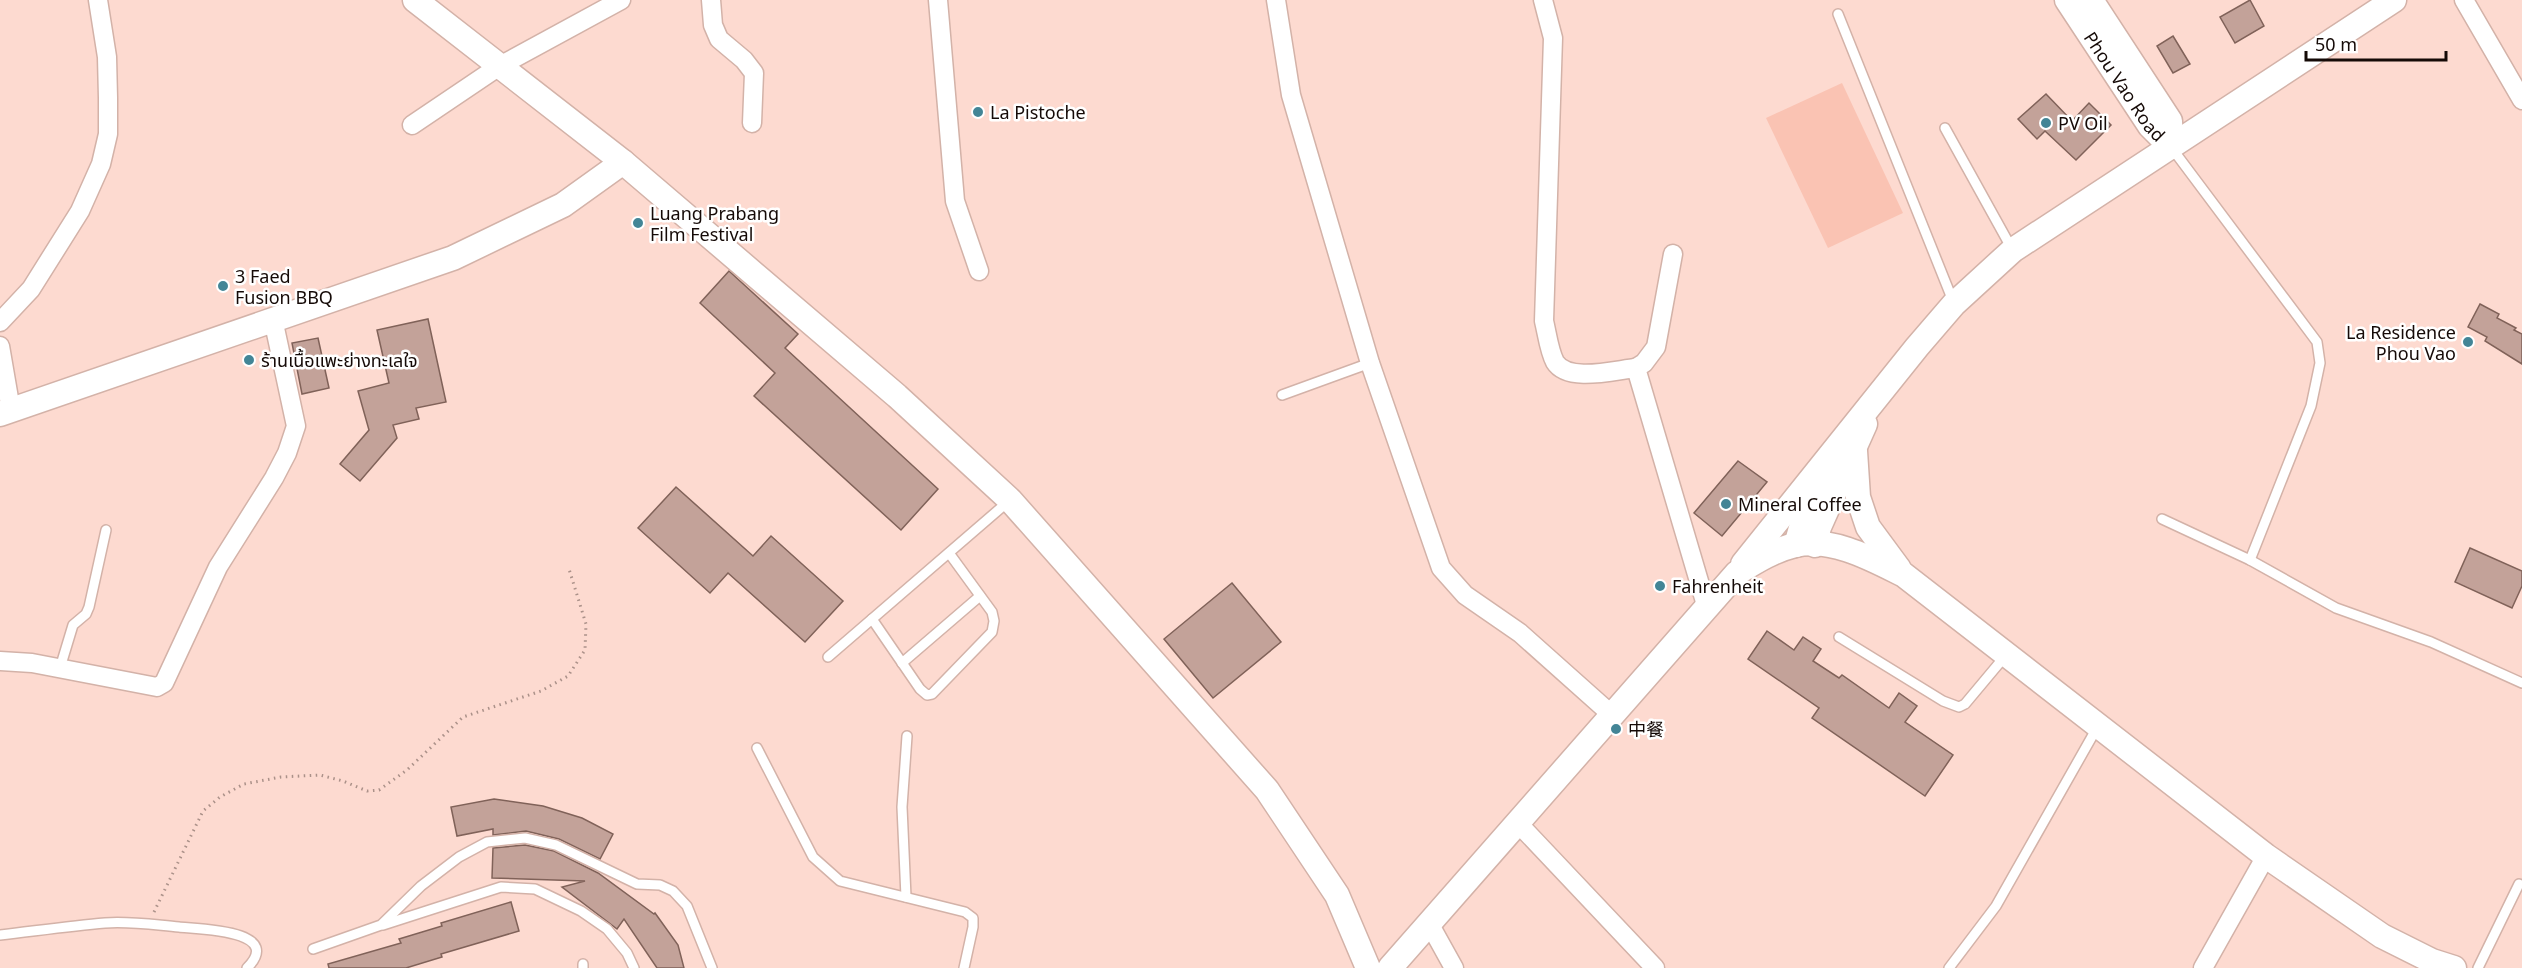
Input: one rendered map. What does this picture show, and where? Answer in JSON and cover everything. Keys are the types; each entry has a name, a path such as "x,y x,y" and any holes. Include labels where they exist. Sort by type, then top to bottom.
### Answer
{"street":[{"path":"0,322 31,289 80,211 101,164 108,134 108,98 107,57 98,0"},
{"path":"415,0 498,67 623,162 897,396 1010,500 1267,790 1337,895 1368,968"},
{"path":"412,125 498,67 621,0"},
{"path":"711,0 713,26 719,39 744,60 754,73 752,123"},
{"path":"938,0 955,201 979,271"},
{"path":"1276,0 1291,95 1370,363 1442,568 1465,595 1520,633 1612,715"},
{"path":"1543,0 1553,38 1544,321 1555,362 1564,370 1575,375 1636,368 1644,363 1656,346 1673,254"},
{"name":"Phou Vao Road","path":"2067,0 2150,126 2170,147"},
{"name":"Phou Vao Road","path":"2091,0 2170,121 2170,147"},
{"path":"1389,968 1706,605 1737,573 1883,387 1954,304 2013,250 2394,0"},
{"path":"2464,0 2522,100"},
{"path":"0,346 5,412 453,258 563,205 623,162"},
{"path":"0,661 60,668 157,687 164,683 218,567 274,478 287,453 296,426 273,319"},
{"path":"1636,368 1706,605"},
{"path":"1805,545 1819,527 1883,387"},
{"path":"1805,545 1803,521 1817,490 1883,387"},
{"path":"1855,445 1857,497 1868,528 1904,575"},
{"path":"1737,573 1764,556 1805,545 1845,549 1866,556 1904,575 2266,856 2382,936 2432,961 2454,968"},
{"path":"1516,821 1655,968"},
{"path":"2203,968 2266,856"},
{"path":"1429,923 1454,968"}],"lane":[{"path":"1838,14 1954,304"},
{"path":"1945,128 2013,250"},
{"path":"2170,147 2317,342 2320,363 2311,406 2250,560"},
{"path":"1282,395 1370,363"},
{"path":"828,657 1010,500"},
{"path":"2162,519 2250,560 2336,608 2432,642 2522,683"},
{"path":"60,668 73,625 86,614 89,607 106,530"},
{"path":"872,619 920,688 927,694 932,694 992,632 994,621 992,612 948,553"},
{"path":"902,663 980,596"},
{"path":"1839,637 1943,701 1959,707 1965,705 2006,655"},
{"path":"1949,968 1996,906 2098,726"},
{"path":"906,897 902,807 907,736"},
{"path":"757,748 813,857 840,881 965,912 973,918 964,968"},
{"path":"381,925 421,886 459,857 487,842 525,838 556,844 637,884 660,885 673,891 687,906 712,968"},
{"path":"2478,968 2519,884"},
{"path":"314,949 501,887 526,888 535,889 581,911 607,929 627,953 634,968"},
{"path":"0,935 108,923 223,930 249,939 255,945 254,961 247,968"}],"path":[{"path":"148,924 203,811 220,797 244,784 280,777 320,775 367,791 379,790 407,770 463,717 541,692 568,676 585,650 586,624 569,569"}],"shaded area":[{"path":"1842,83 1903,213 1828,248 1766,118"}],"building":[{"path":"2250,0 2264,26 2235,43 2220,17"},
{"path":"2173,36 2190,64 2173,73 2157,46"},
{"path":"2046,94 2072,121 2089,103 2111,125 2076,160 2045,131 2037,139 2018,119"},
{"path":"729,271 798,334 785,348 938,489 901,530 754,396 775,373 700,303"},
{"path":"2480,304 2499,314 2497,318 2516,328 2514,330 2522,334 2522,364 2485,341 2487,337 2468,327"},
{"path":"428,319 446,402 416,408 419,419 393,425 397,438 360,481 340,464 369,430 358,391 389,383 377,330"},
{"path":"318,338 329,388 302,394 292,343"},
{"path":"1738,461 1767,482 1722,536 1694,513"},
{"path":"676,487 753,556 771,536 843,601 805,642 728,573 710,593 638,528"},
{"path":"2470,548 2522,571 2522,586 2512,608 2455,582"},
{"path":"1232,583 1281,642 1213,698 1164,639"},
{"path":"1767,631 1794,650 1803,637 1821,649 1813,661 1839,678 1842,675 1889,708 1899,693 1917,706 1905,722 1953,755 1925,796 1812,718 1819,708 1748,659"},
{"path":"494,799 543,806 582,818 613,834 600,859 559,839 526,831 493,835 493,829 457,836 451,807"},
{"path":"525,845 554,851 598,873 655,913 678,945 684,968 657,968 624,919 617,929 562,887 585,881 492,878 493,848"},
{"path":"511,902 519,931 441,954 442,957 406,968 329,968 328,964 401,943 399,939 442,926 441,923"}],"place":[{"name":"La Pistoche","path":"978,112"},
{"name":"PV Oil","path":"2046,123"},
{"name":"Luang Prabang Film Festival","path":"638,223"},
{"name":"3 Faed Fusion BBQ","path":"223,286"},
{"name":"La Residence Phou Vao","path":"2468,342"},
{"name":"ร้านเนื้อแพะย่างทะเลใจ","path":"249,360"},
{"name":"Mineral Coffee","path":"1726,504"},
{"name":"Fahrenheit","path":"1660,586"},
{"name":"中餐","path":"1616,729"}]}
